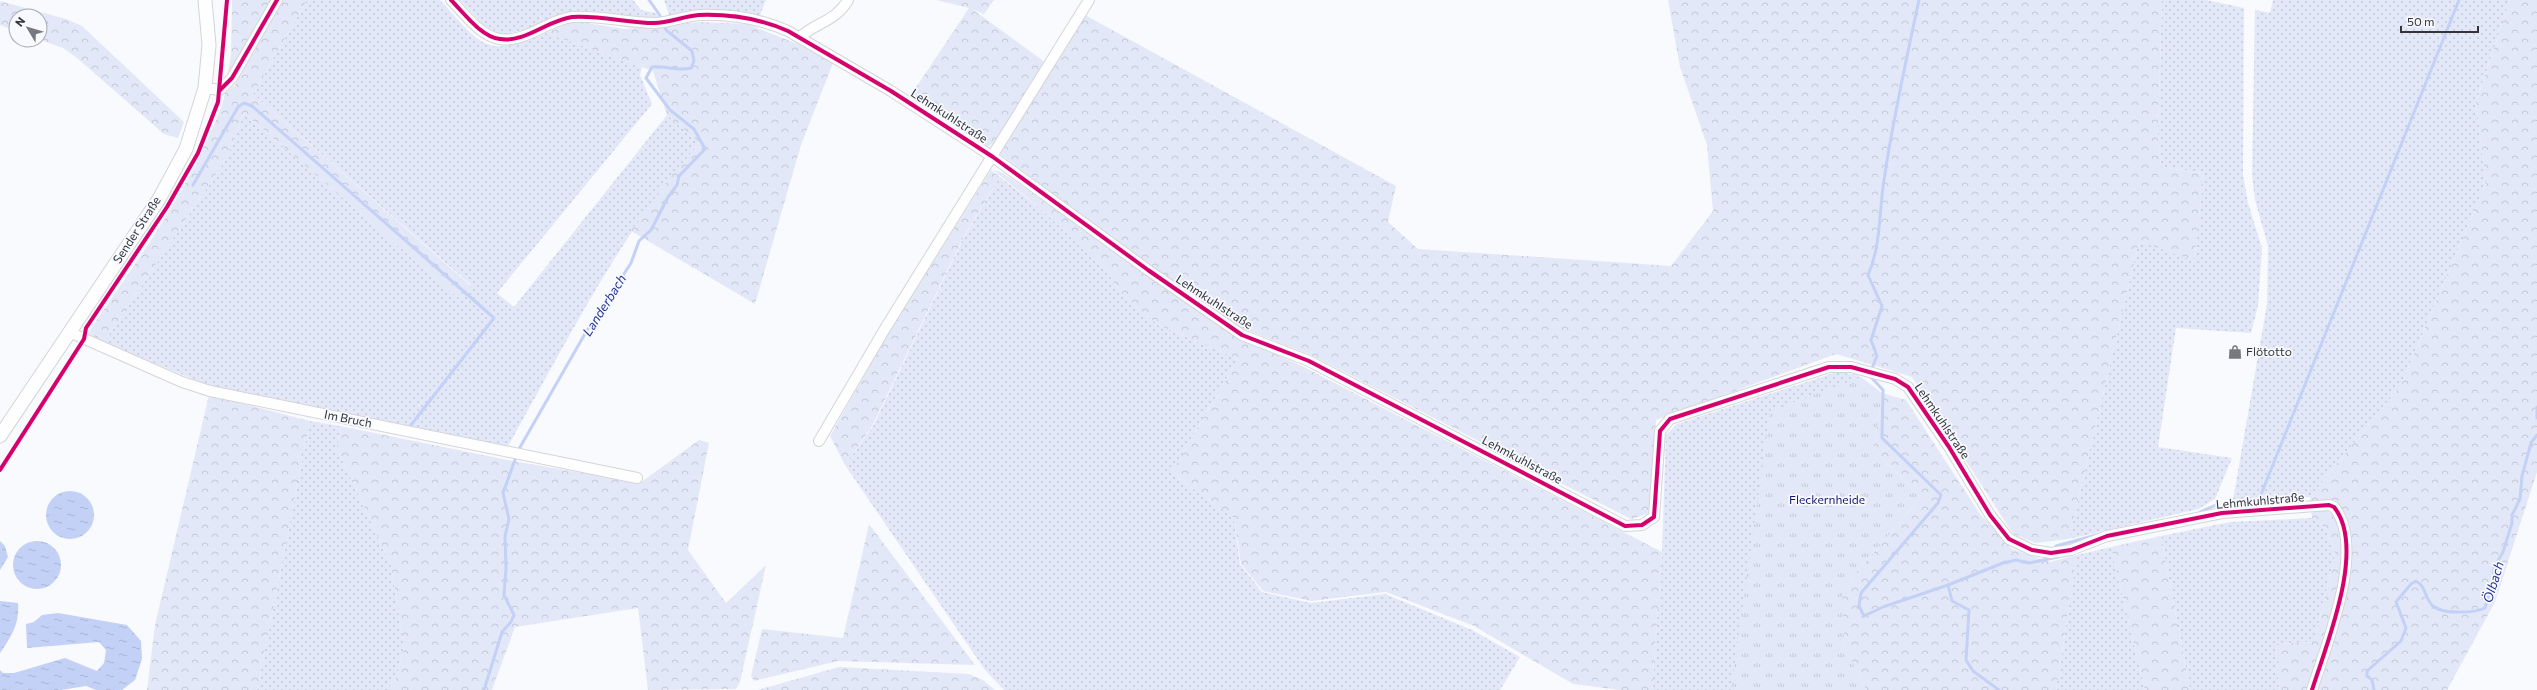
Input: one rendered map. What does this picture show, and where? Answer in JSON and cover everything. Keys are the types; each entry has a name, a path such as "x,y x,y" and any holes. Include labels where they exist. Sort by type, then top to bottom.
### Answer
{"main road":[{"name":"Sender Straße","path":"0,436 159,199 180,161 197,121 205,88 209,46 205,0"}],"street":[{"path":"205,88 220,90 232,78 277,0"},
{"name":"Lehmkuhlstraße","path":"451,0 483,31 501,40 510,39 572,17 656,23 698,15 736,17 774,25 800,37 993,157 1148,270 1242,334 1309,361 1625,526 1642,525 1654,517 1660,431 1670,419 1829,367 1851,367 1895,379 1908,387 1950,447 1990,515 2009,539 2032,550 2051,553 2071,550 2107,536 2222,513 2329,506 2334,507 2345,527 2347,564 2341,593 2312,690"},
{"path":"800,37 808,30 842,11 848,0"},
{"name":"Lehmkuhlstraße","path":"819,441 886,327 993,157 1088,0"},
{"name":"Im Bruch","path":"69,332 210,392 636,478"}],"green space":[{"path":"232,0 273,0 227,77 231,56"},
{"path":"283,0 307,0 253,94 471,286 460,299 244,113 226,159 104,342 88,333 153,238 183,188 197,162 216,120 225,93 235,85"},
{"path":"307,0 440,0 465,28 485,43 496,46 509,45 546,33 642,67 640,75 652,104 497,293 514,307 667,115 700,143 671,177 620,251 596,289 508,446 212,387 104,342 226,159 244,113 460,299 471,285 253,94"},
{"path":"460,0 633,0 641,10 656,13 659,18 549,19 526,29 503,35 484,26"},
{"path":"664,0 766,0 760,15 699,11 669,15"},
{"path":"936,0 994,0 984,14 972,9 1045,62 996,143 984,147 909,98 969,8"},
{"path":"1668,0 2162,0 2158,133 2161,167 2204,173 2194,261 2139,241 2069,539 2035,543 2013,534 1912,377 1836,354 1656,420 1650,513 1631,519 1311,355 1244,329 1152,267 1000,154 1085,15 1396,186 1388,222 1418,249 1671,266 1713,211 1707,145 1680,67"},
{"path":"2162,0 2206,0 2244,8 2243,175 2248,203 2262,248 2258,306 2251,333 2176,328 2158,447 2232,458 2215,499 2198,509 2069,539 2139,241 2194,260 2204,173 2161,167 2158,133"},
{"path":"2273,0 2510,0 2476,102 2486,183 2401,385 2310,497 2233,500 2267,304 2268,246 2255,200 2252,175 2255,10 2270,13"},
{"path":"2510,0 2537,0 2537,472 2495,602 2447,690 2279,690 2276,644 2314,642 2335,554 2326,529 2312,518 2310,497 2401,385 2486,183 2476,102"},
{"path":"0,1 26,8 8,8 8,28 0,25"},
{"path":"48,14 66,19 82,26 184,122 178,138 164,134 77,58 63,48 48,43"},
{"path":"574,21 624,29 699,22 747,24 798,44 833,63 801,145 755,304 631,231 675,171 700,143 667,115 653,71 546,33"},
{"path":"992,169 1003,173 1239,338 1304,367 1662,552 1652,690 1621,690 1573,684 1474,626 1386,592 1311,601 1263,591 1241,564 1234,518 1171,473 1238,359 1158,325 1123,295 1107,272 1040,208"},
{"path":"991,170 1000,177 964,236 872,426 845,465 830,436 889,332"},
{"path":"1000,177 1040,208 1107,272 1123,295 1158,325 1238,359 1171,473 1234,518 1240,564 1262,592 1311,603 1385,594 1472,630 1520,657 1500,690 1004,690 985,670 845,465 873,426 964,237"},
{"path":"1837,372 1858,375 1876,393 1842,645 1864,690 1652,690 1662,552 1666,435 1677,424"},
{"name":"Fleckernheide","path":"1861,377 1882,393 1874,450 1921,498 1842,589 1844,645 1866,690 1731,690 1770,411"},
{"path":"1882,393 1906,400 1980,514 2012,549 2050,562 2077,555 2056,690 1866,690 1844,645 1842,589 1921,498 1874,450"},
{"path":"209,395 310,421 257,690 147,690 155,625"},
{"path":"310,421 340,426 337,449 391,565 404,647 396,678 387,690 257,690"},
{"path":"340,426 513,461 640,483 699,440 709,443 688,550 726,603 766,565 740,682 736,689 648,690 638,608 515,627 492,690 387,690 396,678 404,647 391,565 337,449"},
{"path":"2312,518 2326,529 2335,554 2314,642 2276,644 2279,690 2190,690 2161,536 2230,522"},
{"path":"869,524 975,665 838,661 754,681 751,676 762,629 843,638"},
{"path":"2161,536 2190,690 2145,690 2111,547"},
{"path":"2111,547 2145,690 2056,690 2077,555"},
{"path":"839,667 969,674 983,680 995,690 758,690"}],"water":[{"path":"70,491 79,493 87,498 92,506 94,515 92,524 87,532 79,537 70,539 61,537 53,532 48,524 46,515 48,506 53,498 61,493"},
{"path":"0,541 5,546 8,557 0,570"},
{"path":"37,541 46,543 54,548 59,556 61,565 59,574 54,582 46,587 37,589 28,587 20,582 15,574 13,565 15,556 20,548 28,543"},
{"path":"0,601 18,603 18,617 14,630 0,653"},
{"path":"58,613 127,625 141,641 142,659 135,680 122,690 96,690 86,686 61,690 0,690 0,670 3,673 14,673 65,658 97,671 104,663 106,650 99,642 27,648 26,624 34,622 42,615"}],"waterway":[{"name":"Landerbach","path":"484,690 502,632 511,622 514,615 504,595 506,568 505,536 509,519 503,493 519,449 586,332 631,263 639,241 651,230 668,197 677,185 679,176 705,149 694,129 670,110 646,78 652,67 686,69 691,68 694,61 692,51 666,30 659,14 649,0"},
{"path":"1872,368 1877,356 1871,340 1882,306 1868,275 1875,252 1879,229 1882,192 1891,135 1919,0"},
{"path":"2232,503 2258,502 2459,0"},
{"path":"193,185 238,107 244,103 252,106 494,318 411,425"},
{"path":"1870,376 1883,390 1882,438 1941,495 1938,503 1861,593 1859,606 1864,616 1883,607 1948,585"},
{"name":"Ölbach","path":"2537,407 2537,418"},
{"name":"Ölbach","path":"2374,690 2372,680 2367,676 2367,671 2401,641 2406,628 2396,602 2411,584 2416,581 2419,583 2431,604 2435,608 2441,610 2465,612 2485,608 2490,589 2494,585 2494,568 2503,552 2512,523 2512,515 2520,499 2522,476 2531,443 2537,435"},
{"path":"2200,512 2216,505"},
{"path":"2056,546 2100,534"},
{"path":"1999,690 1973,671 1966,660 1969,610 1952,601 1948,585 2003,563 2016,560 2029,563 2058,557"}],"cycle path":[{"path":"0,470 84,339 86,328 167,207 198,153 218,102 227,0"},
{"path":"220,90 232,78 277,0"},
{"path":"451,0 467,18 486,34 500,39 518,38 554,22 572,17 603,18 654,23 699,15 722,15 756,20 788,31 891,91 993,157 1148,270 1242,335 1309,361 1625,526 1642,525 1654,517 1660,431 1670,419 1829,367 1851,367 1895,379 1908,387 1949,447 1990,515 2009,539 2032,550 2051,553 2071,550 2107,536 2222,513 2329,505 2334,507 2343,525 2346,547 2345,571 2341,597 2334,623 2312,690"}],"place":[{"name":"Flötotto","path":"2235,352"}]}
